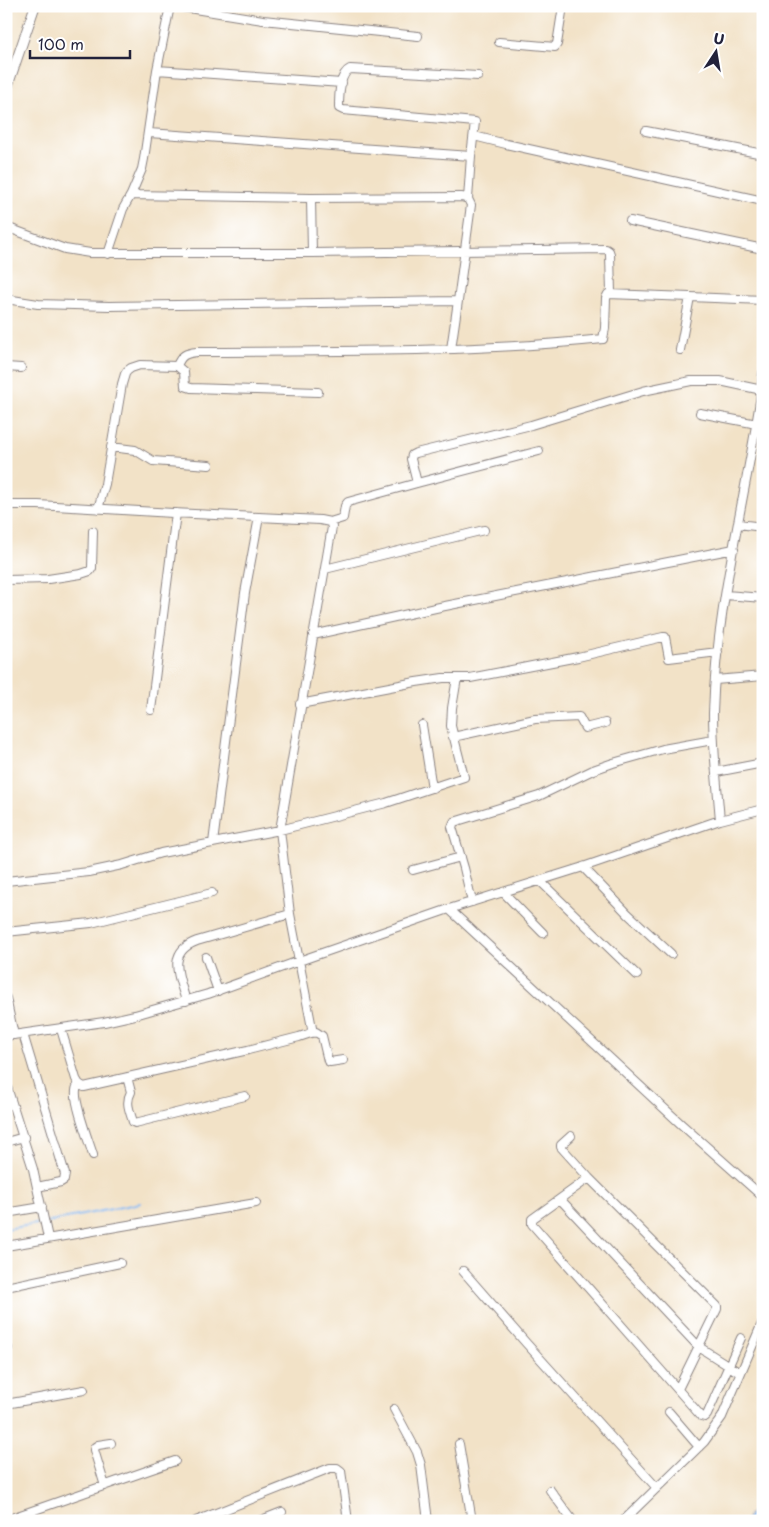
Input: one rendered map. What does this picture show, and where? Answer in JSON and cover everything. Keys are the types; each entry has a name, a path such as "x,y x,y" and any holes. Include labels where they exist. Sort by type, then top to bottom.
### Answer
{"main road":[{"path":"6,92 8,81 34,6"}],"street":[{"path":"108,254 123,209 142,170 157,70 170,6"},
{"path":"176,6 263,20 418,36"},
{"path":"500,42 556,47 563,6"},
{"path":"451,349 471,207 468,199 471,156 476,124 474,122 341,109 339,106 345,72 350,68 478,76"},
{"path":"157,70 342,83"},
{"path":"646,131 763,154"},
{"path":"149,133 471,156"},
{"path":"474,136 763,202"},
{"path":"131,194 311,198 462,197 468,199"},
{"path":"311,198 312,253"},
{"path":"630,221 763,250"},
{"path":"6,227 65,249 108,254 606,249 610,254 611,293"},
{"path":"177,366 184,354 197,352 514,347 603,339 606,298 611,293 763,300"},
{"path":"680,350 690,297"},
{"path":"6,299 38,304 109,306 458,301"},
{"path":"98,509 105,484 125,374 131,368 140,365 177,366 183,370 184,383 188,388 318,392"},
{"path":"6,367 21,368"},
{"path":"720,820 713,740 715,680 726,595 757,424 763,375"},
{"path":"417,483 411,459 412,455 416,453 531,425 644,390 700,380 720,381 762,390"},
{"path":"700,414 757,424"},
{"path":"753,438 763,440"},
{"path":"111,447 135,450 153,461 209,465"},
{"path":"6,505 38,505 330,522 343,518 345,506 348,502 539,452"},
{"path":"151,710 176,514"},
{"path":"213,842 245,593 259,517"},
{"path":"311,1033 312,1029 300,961 290,914 280,830 300,704 332,531 330,522"},
{"path":"738,524 763,527"},
{"path":"6,580 48,579 90,571 92,568 93,530"},
{"path":"325,569 484,530"},
{"path":"313,635 440,607 734,549"},
{"path":"726,595 763,598"},
{"path":"300,704 416,682 443,678 470,678 578,657 663,636 665,637 669,658 718,652"},
{"path":"715,680 763,676"},
{"path":"6,881 88,872 122,865 161,853 280,830 386,803 464,777 453,737 451,715 457,678"},
{"path":"453,737 542,718 579,717 585,728 605,722"},
{"path":"422,725 432,788"},
{"path":"472,902 452,826 454,822 539,796 613,763 663,749 713,740"},
{"path":"716,772 763,763"},
{"path":"6,998 10,1036 112,1020 218,991 472,902 583,867 720,820 763,809"},
{"path":"413,870 461,857"},
{"path":"583,867 628,914 671,954"},
{"path":"540,881 637,975"},
{"path":"503,892 543,933"},
{"path":"6,932 91,924 212,893"},
{"path":"449,910 674,1118 763,1197"},
{"path":"186,1000 178,964 179,953 188,944 290,914"},
{"path":"206,957 218,991"},
{"path":"60,1029 79,1084 82,1087 316,1032 322,1036 328,1061 343,1060"},
{"path":"23,1034 66,1174 61,1182 37,1187"},
{"path":"127,1077 131,1093 127,1101 135,1124 245,1096"},
{"path":"6,1084 24,1137 48,1238"},
{"path":"79,1084 76,1096 93,1155"},
{"path":"571,1136 560,1147 717,1306 678,1389"},
{"path":"6,1142 24,1137"},
{"path":"589,1178 532,1219 532,1224 700,1415 706,1417 741,1338"},
{"path":"560,1199 699,1347 740,1373"},
{"path":"6,1246 256,1203"},
{"path":"6,1213 42,1207"},
{"path":"6,1287 120,1263"},
{"path":"464,1271 526,1343 657,1488"},
{"path":"623,1521 712,1433 722,1417 763,1321"},
{"path":"6,1404 84,1390"},
{"path":"394,1409 417,1452 421,1465 428,1521"},
{"path":"669,1412 699,1447"},
{"path":"105,1486 94,1450 98,1445 111,1443"},
{"path":"459,1444 472,1521"},
{"path":"6,1520 175,1461"},
{"path":"196,1521 330,1468 335,1468 341,1471 348,1521"},
{"path":"550,1490 573,1521"},
{"path":"259,1521 282,1512"}],"water":[{"path":"763,1496 763,1521 745,1521"}],"waterway":[{"path":"48,1222 141,1203"},
{"path":"6,1229 43,1223"}]}
